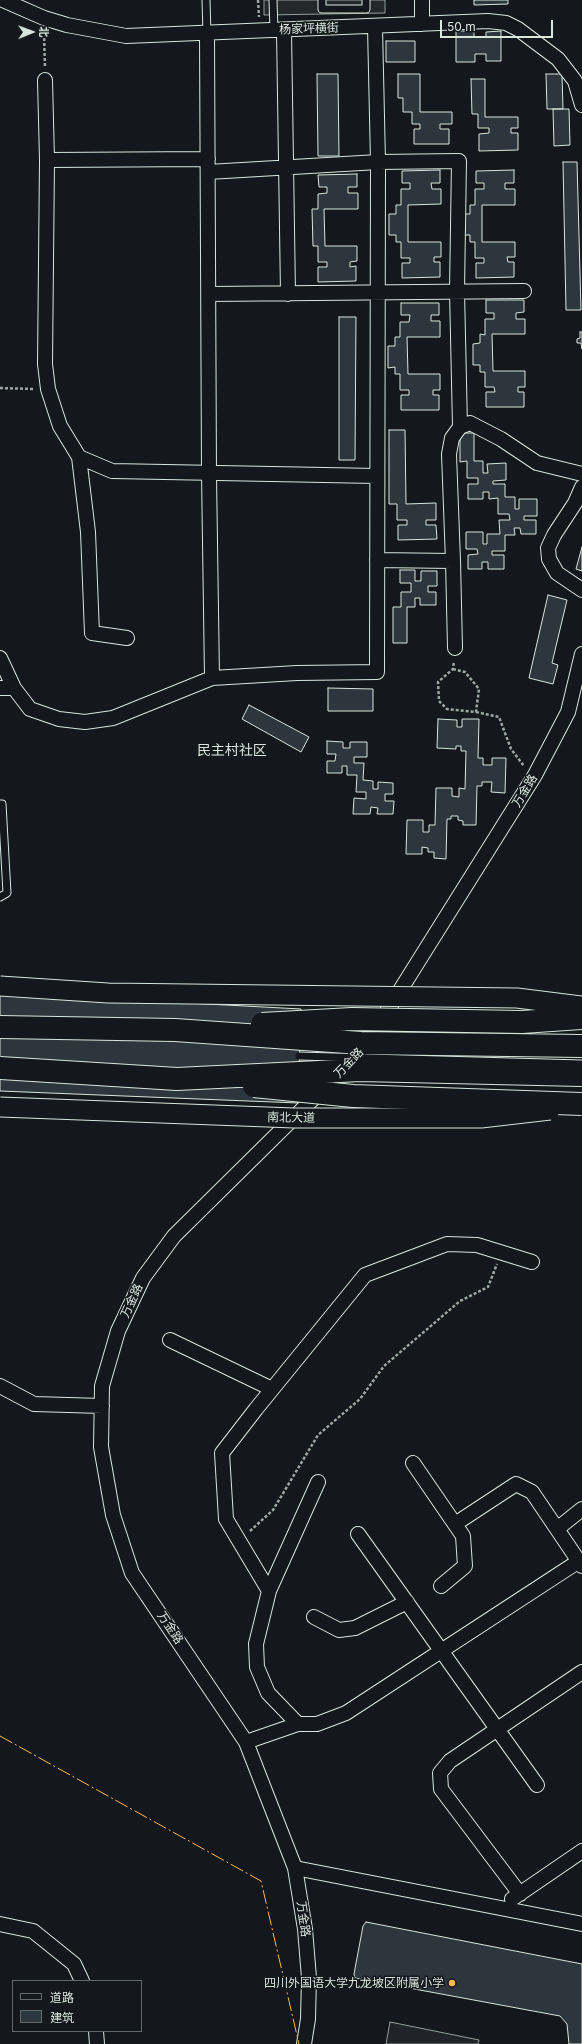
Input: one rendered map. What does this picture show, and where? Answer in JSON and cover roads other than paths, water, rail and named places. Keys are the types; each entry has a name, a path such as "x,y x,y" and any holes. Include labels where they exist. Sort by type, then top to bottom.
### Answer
{"highway":[{"path":"175,1030 352,1019 522,1022 582,1018"},
{"path":"0,1028 175,1030 361,1043 582,1046"},
{"path":"0,1068 177,1079 353,1096 582,1105"},
{"path":"177,1079 360,1070 582,1074"}],"main road":[{"path":"0,986 108,993 517,998 582,1006"},
{"name":"南北大道","path":"0,1107 294,1118 481,1118 582,1105"}],"street":[{"name":"杨家坪横街","path":"3,0 44,18 67,25 126,36 207,34 488,21 506,23 518,29 558,59 575,81 582,104"},
{"path":"422,0 422,24"},
{"path":"0,658 14,688 30,709 59,719 85,722 113,718 212,678 296,673 377,672 378,162 375,27"},
{"path":"279,30 286,168 288,294"},
{"path":"207,34 209,474 212,678"},
{"path":"45,80 47,160 45,364 48,390 60,426 79,457 88,532 92,633 127,638"},
{"path":"47,160 286,168 378,162 459,161 457,291 460,426 452,438 449,454 455,648"},
{"path":"209,294 524,291"},
{"path":"460,426 470,423 501,439 537,463 582,474"},
{"path":"79,457 112,471 377,476"},
{"path":"582,487 575,503 554,535 548,548 549,559 556,573 582,590"},
{"path":"377,560 453,561"},
{"name":"万金路","path":"304,2044 308,2019 309,1978 305,1929 295,1868 246,1742 132,1573 113,1515 101,1447 102,1386 118,1331 143,1278 174,1236 362,1051 535,775 568,712 582,654"},
{"path":"0,688 14,688"},
{"path":"269,1591 226,1519 222,1453 272,1389 365,1275 448,1244 477,1245 532,1262"},
{"path":"170,1340 272,1389"},
{"path":"0,1386 34,1404 102,1406"},
{"path":"413,1462 463,1536 465,1566 441,1586"},
{"path":"298,1724 268,1693 257,1668 256,1644 269,1591 318,1482"},
{"path":"246,1742 298,1724 317,1724 346,1713 441,1651 581,1564 532,1492 516,1484 455,1524"},
{"path":"557,1529 582,1509"},
{"path":"358,1534 537,1785"},
{"path":"314,1617 338,1630 355,1628 407,1602"},
{"path":"520,1894 441,1789 440,1772 450,1760 582,1672"},
{"path":"500,1907 582,1851"},
{"path":"295,1868 582,1924"},
{"path":"0,1924 33,1931 74,1964 82,1980"},
{"path":"96,2032 97,2044"}],"lane":[{"path":"206,0 207,34"},
{"path":"273,0 279,30"},
{"path":"322,0 322,9 366,9 366,0"},
{"path":"0,804 2,804 7,893 0,897"},
{"path":"362,1051 299,1053 582,1064"}],"place":[{"name":"四川外国语大学九龙坡区附属小学","path":"452,1983"}],"district":[{"name":"民主村社区","path":"232,751"}]}
